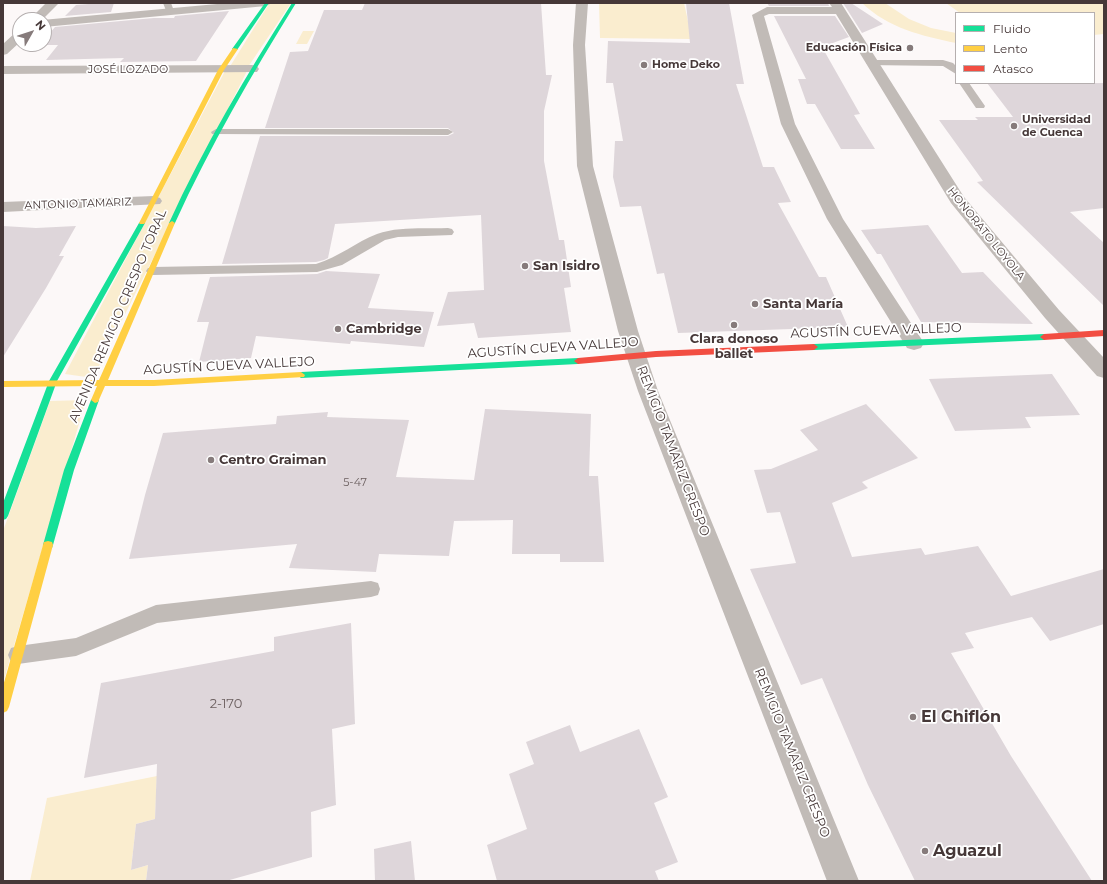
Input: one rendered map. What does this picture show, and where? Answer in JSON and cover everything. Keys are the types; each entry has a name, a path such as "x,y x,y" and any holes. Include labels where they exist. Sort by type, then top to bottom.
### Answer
{"main road":[{"name":"AVENIDA REMIGIO CRESPO TORAL","path":"3,516 53,381 154,201 221,70 266,3"},
{"name":"AVENIDA REMIGIO CRESPO TORAL","path":"3,707 69,470 100,384 181,203 216,132 252,69 294,3"},
{"name":"AGUSTÍN CUEVA VALLEJO","path":"3,384 53,381 100,384 178,382 592,360 656,354 1072,336 1104,333"}],"street":[{"path":"43,12 53,3"},
{"path":"52,22 168,7 266,3"},
{"name":"REMIGIO TAMARIZ CRESPO","path":"582,3 579,45 585,166 602,239 636,356 648,391 843,881"},
{"path":"837,7 767,10 758,15 788,124 835,219 914,343"},
{"name":"HONORATO LOYOLA","path":"837,7 957,200 1072,336 1104,371"},
{"path":"3,51 12,38"},
{"name":"JOSÉ LOZADO","path":"3,70 252,69"},
{"name":"ANTONIO TAMARIZ","path":"3,207 154,201"}],"lane":[{"path":"871,63 943,63 950,65 955,70"},
{"path":"965,84 980,106"},
{"path":"216,132 448,132"},
{"path":"152,270 317,268 337,262 381,237 398,233 448,232"},
{"path":"18,655 76,647 156,614 371,589"}],"shaded area":[{"path":"291,3 248,67 229,68 269,4"},
{"path":"599,3 684,3 692,39 600,38"},
{"path":"862,3 885,3 909,19 931,28 955,33 955,43 906,30 872,12"},
{"path":"946,3 1104,3 1104,34 1095,35 1095,12 959,12"},
{"path":"303,31 314,31 307,44 296,44"},
{"path":"225,71 247,71 93,378 65,374"},
{"path":"86,400 3,683 3,531 50,401"},
{"path":"157,776 155,819 136,824 131,870 148,865 146,881 30,881 47,798"}],"building":[{"path":"114,3 111,12 65,16 76,5"},
{"path":"365,3 541,3 546,75 552,75 544,111 544,161 559,240 564,240 571,287 564,288 571,332 478,338 474,323 437,326 448,292 484,290 481,215 335,224 328,258 324,260 316,262 222,264 260,136 448,136 454,133 448,128 265,128 290,52 308,51 324,10 362,10"},
{"path":"686,3 729,3 744,84 736,84 763,167 774,167 791,202 778,203 819,277 826,277 848,327 678,333 664,273 657,274 641,206 620,207 613,177 615,141 623,141 613,83 606,83 608,41 690,43"},
{"path":"767,3 828,3 829,6 769,6"},
{"path":"843,3 851,3 883,24 862,33"},
{"path":"229,11 196,61 120,62 124,58 46,60 58,45 52,45 52,31 55,27 154,18 174,18 175,16"},
{"path":"774,16 835,16 849,37 822,47 860,114 854,115 875,149 841,149 815,104 807,104 798,79 806,79"},
{"path":"1104,83 1104,208 1070,212 1104,243 1104,306 977,182 983,181 939,120 978,120 975,117 1013,117 988,84"},
{"path":"928,225 962,273 983,272 1033,324 921,322 881,254 877,254 861,230"},
{"path":"3,226 36,228 76,226 59,256 64,256 3,357"},
{"path":"326,271 380,274 368,308 434,312 424,347 351,341 350,344 256,336 251,358 199,362 209,322 197,322 210,277 317,274"},
{"path":"1052,374 1080,415 1025,417 1031,428 955,431 929,379"},
{"path":"866,404 918,458 862,482 868,488 832,503 852,557 921,548 925,555 978,546 1011,596 1104,569 1104,624 1050,641 1032,617 965,633 974,648 951,653 1011,756 1092,881 915,881 868,785 822,678 801,685 750,569 796,563 780,512 767,513 754,470 771,469 818,450 800,430"},
{"path":"485,409 591,414 589,476 598,476 604,562 560,562 560,554 512,554 513,520 454,521 449,556 379,554 376,572 289,568 297,544 129,559 145,495 163,433 276,424 277,416 328,412 327,417 409,420 396,477 474,480"},
{"path":"351,623 355,724 332,729 336,805 311,812 312,857 226,881 146,881 148,865 131,870 136,824 155,819 157,764 84,778 101,683 274,651 274,637"},
{"path":"570,725 580,752 639,729 668,797 654,803 678,862 655,871 659,881 497,881 487,845 527,829 509,774 534,764 526,742"},
{"path":"411,841 415,881 375,881 374,849"}],"traffic: fast":[{"path":"235,49 267,3"},
{"path":"172,223 214,138 261,56 294,3"},
{"path":"3,516 53,381 142,223"},
{"path":"814,347 1044,337"},
{"path":"301,375 578,361"},
{"path":"48,545 69,470 95,400"}],"traffic: slow":[{"path":"142,223 221,70 235,49"},
{"path":"95,400 172,223"},
{"path":"3,384 154,383 301,375"},
{"path":"3,707 48,545"}],"traffic: jam":[{"path":"1044,337 1104,333"},
{"path":"578,361 656,354 814,347"}],"place":[{"name":"Educación Física","path":"910,48"},
{"name":"Home Deko","path":"644,65"},
{"name":"Universidad de Cuenca","path":"1014,126"},
{"name":"San Isidro","path":"525,266"},
{"name":"Santa María","path":"755,304"},
{"name":"Clara donoso ballet","path":"734,325"},
{"name":"Cambridge","path":"338,329"},
{"name":"Centro Graiman","path":"211,460"},
{"name":"El Chiflón","path":"913,717"},
{"name":"Aguazul","path":"925,851"}]}
